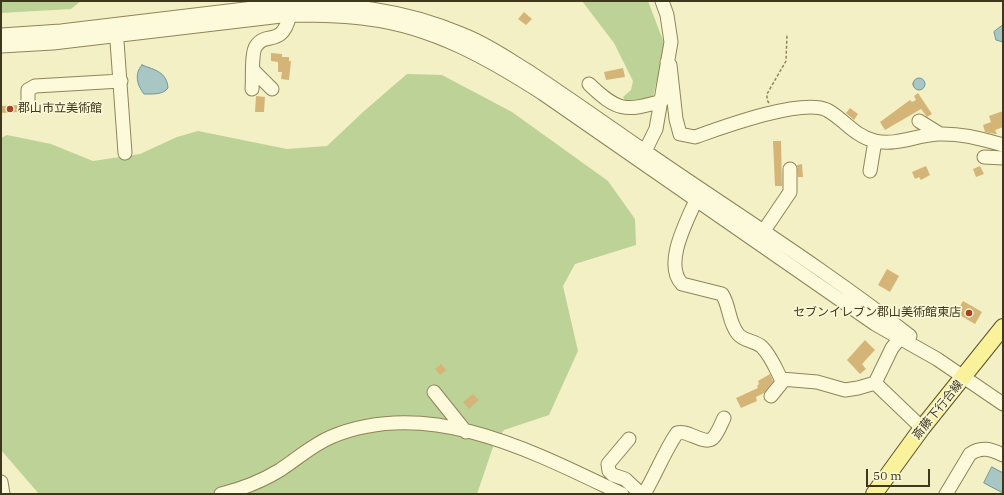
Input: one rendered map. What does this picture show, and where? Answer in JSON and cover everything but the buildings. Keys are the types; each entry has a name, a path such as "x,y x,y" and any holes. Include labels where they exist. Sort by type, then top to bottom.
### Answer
{"main road":[{"name":"斎藤下行合線","path":"874,494 922,428 964,378 1003,327"}],"street":[{"path":"642,156 656,129 671,42 671,31 662,1"},
{"path":"1,46 53,43 117,30 278,5 311,3 367,7 399,13 465,35 499,53 552,87 642,156 696,200 875,324 937,359"},
{"path":"252,89 254,52 256,45 284,32 290,15"},
{"path":"1,35 61,31 117,30 290,15 327,15 370,19 428,33 462,46 503,68 763,232 879,312 937,359 1003,404"},
{"path":"117,30 125,153"},
{"path":"667,62 670,65 676,119 680,134 695,137 782,110 804,107 825,110 836,116 848,128 875,141 897,142 940,134 967,135 1003,145"},
{"path":"253,70 272,89"},
{"path":"28,104 28,90 34,86 121,80"},
{"path":"589,84 608,102 617,106 635,108 662,101"},
{"path":"919,121 940,134"},
{"path":"870,171 875,141"},
{"path":"984,157 1003,158"},
{"path":"763,232 790,192 790,169"},
{"path":"696,200 680,235 676,252 678,281 688,287 722,294 725,299 732,326 739,336 762,347 773,362 781,379 817,382 845,390 875,383 892,348 900,338"},
{"path":"771,396 784,380"},
{"path":"875,383 922,428"},
{"path":"434,392 466,432"},
{"path":"629,439 608,464 608,468 612,475 620,476 642,494 656,474 668,445 677,433 682,432 710,440 714,438 724,418"},
{"path":"222,494 242,489 280,470 320,442 348,430 388,422 422,423 504,442 622,494"},
{"path":"946,494 970,454 976,450 987,448 1003,455"},
{"path":"1,482 3,494"}],"path":[{"path":"782,110 771,105 767,100 767,94 786,61 787,34"}],"green space":[{"path":"1,1 81,1 71,9 1,13"},
{"path":"582,1 648,1 664,43 664,52 653,96 641,101 626,102 623,97 631,90 633,81 614,43"},
{"path":"407,74 442,75 512,112 608,181 635,219 636,245 575,264 563,286 578,351 549,415 504,430 494,444 477,494 39,494 1,450 1,138 7,135 51,144 93,161 140,154 177,137 198,131 287,149 327,146"}],"water":[{"path":"1003,25 1003,42 996,40 994,32"},
{"path":"142,65 160,72 165,78 168,88 157,94 144,94 137,80 138,72"},
{"path":"917,78 921,78 925,84 921,90 917,90 913,86 913,82"},
{"path":"992,467 1003,473 1003,493 984,483"}],"place":[{"name":"郡山市立美術館","path":"10,109"},
{"name":"セブンイレブン郡山美術館東店","path":"969,313"}]}
